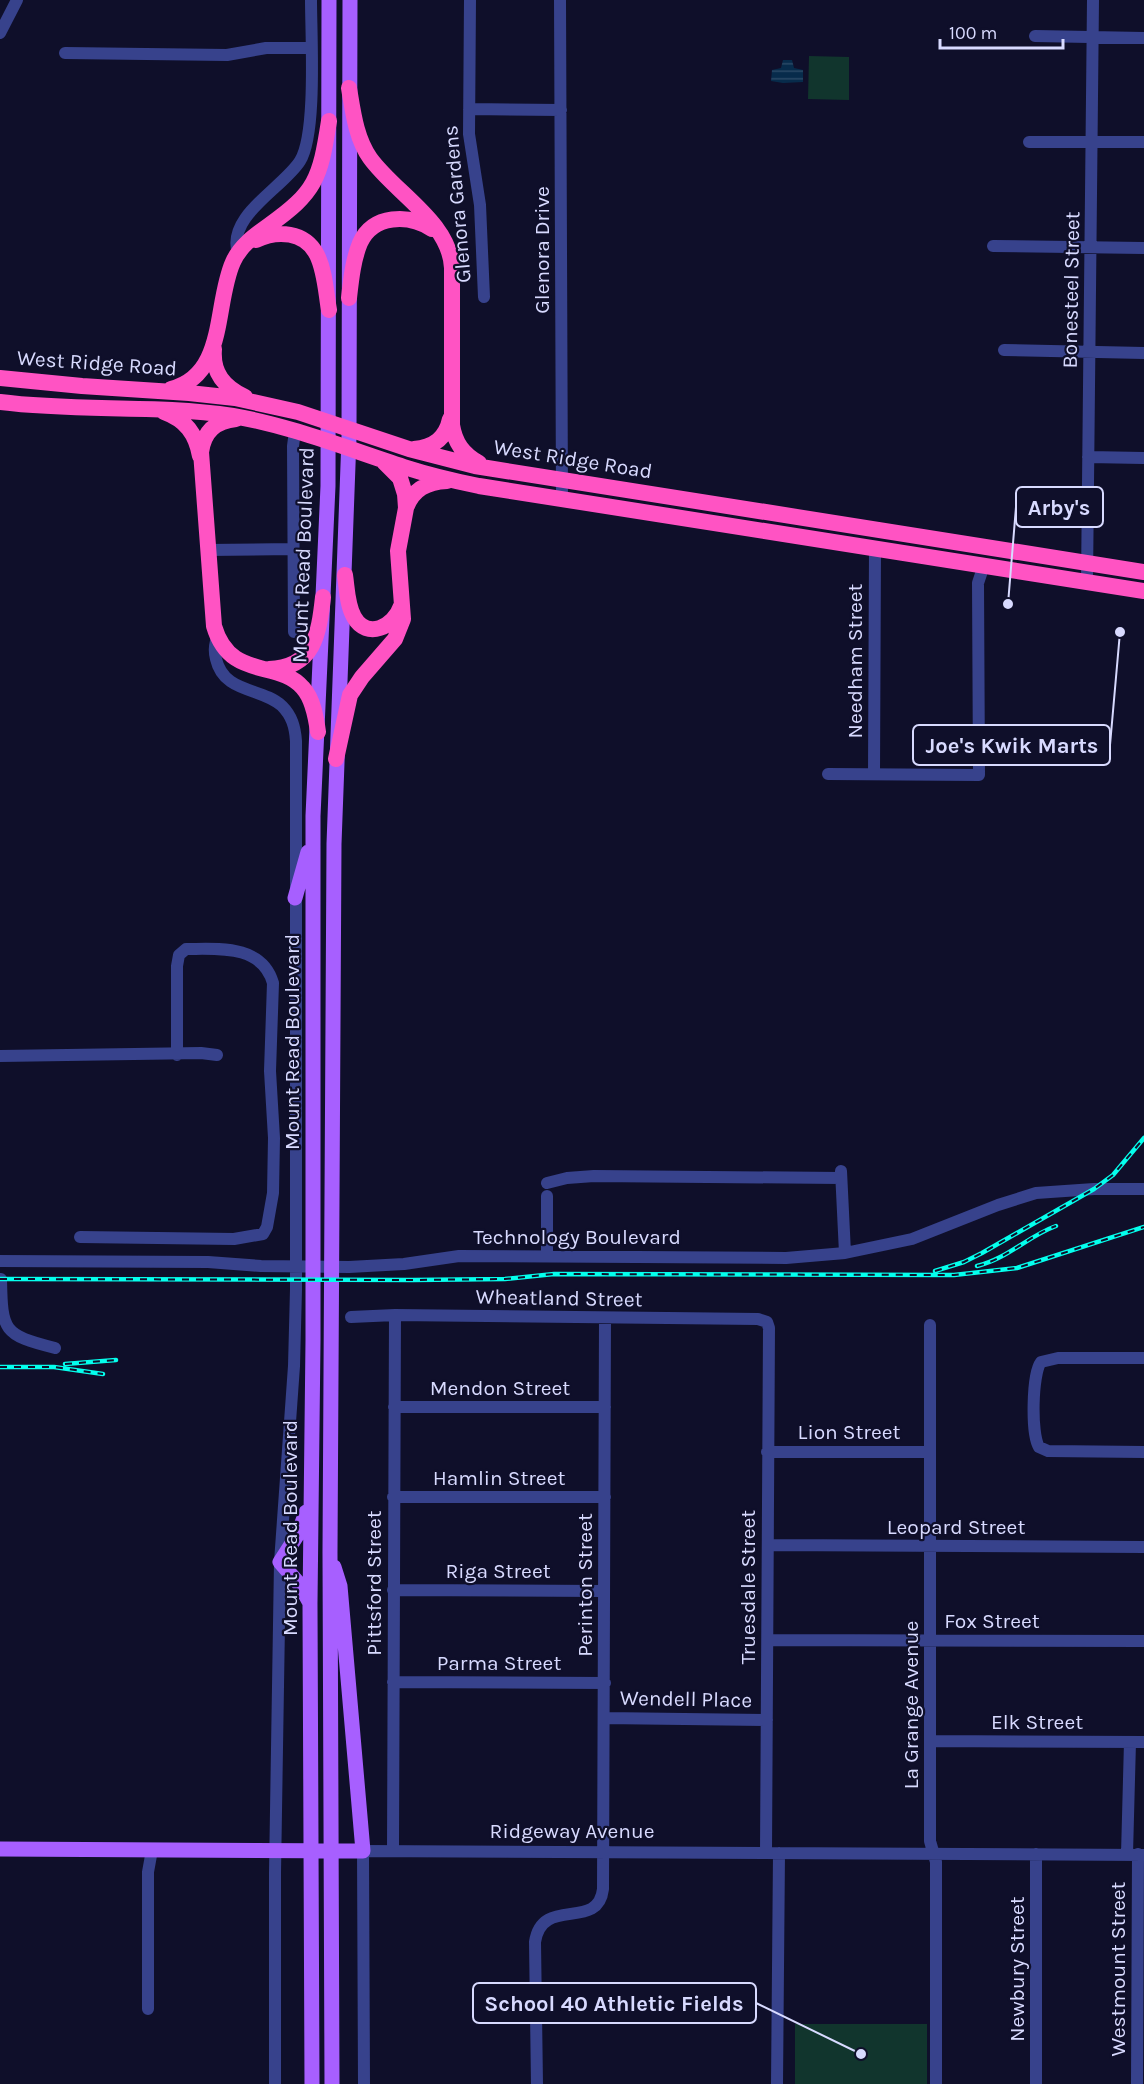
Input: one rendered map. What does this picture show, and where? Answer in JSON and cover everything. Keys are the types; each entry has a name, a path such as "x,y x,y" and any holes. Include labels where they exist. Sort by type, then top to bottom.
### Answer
{"highway":[{"path":"349,88 358,131 367,153 395,187 433,225 449,250 452,263 451,415 453,434 458,445 470,458 490,469"},
{"path":"159,391 181,386 196,378 208,361 229,274 238,253 251,239 298,203 312,187 322,161 329,121"},
{"path":"349,298 360,244 366,234 377,225 394,219 408,219 426,225 444,240"},
{"path":"238,253 254,241 272,234 290,234 303,240 314,249 318,256 328,310"},
{"path":"214,340 214,363 225,384 243,396 265,404"},
{"name":"West Ridge Road","path":"0,378 204,394 265,404 298,412 409,449 490,469 1144,572"},
{"path":"4,402 20,396 102,396 138,390"},
{"name":"West Ridge Road","path":"4,402 70,408 200,412 252,420 296,431 457,482 1144,591"},
{"path":"151,409 176,417 188,426 196,440 201,462 212,617 218,637 236,658 256,668 289,677 302,687 311,703 318,732"},
{"path":"409,449 426,447 438,441 446,433 451,415"},
{"path":"201,462 203,443 211,428 226,421 252,420"},
{"path":"336,759 344,719 353,691 392,643 402,626 404,615 398,552 406,508 405,494 400,478 379,459"},
{"path":"406,508 412,496 423,486 444,481 457,482"},
{"path":"345,575 352,613 366,627 378,628 392,622 399,612 402,597"},
{"path":"256,668 283,668 307,655 317,632 323,597"}],"main road":[{"name":"Mount Read Boulevard","path":"312,2084 310,1482 313,1289 313,816 328,486 329,0"},
{"name":"Mount Read Boulevard","path":"332,2084 330,1553 334,844 349,438 350,0"},
{"path":"295,898 308,851 313,816"},
{"path":"310,1482 305,1518 298,1534 280,1562 300,1586 310,1604"},
{"path":"330,1553 340,1586 356,1851"},
{"name":"Ridgeway Avenue","path":"0,1849 356,1851"}],"street":[{"path":"0,33 17,0"},
{"path":"238,253 237,238 245,219 256,204 287,176 304,153 310,110 311,0"},
{"name":"Glenora Gardens","path":"470,0 469,138 480,211 484,297"},
{"name":"Glenora Drive","path":"560,0 562,499"},
{"name":"Bonesteel Street","path":"1087,581 1093,0"},
{"path":"1035,36 1144,38"},
{"path":"65,53 228,55 266,48 311,48"},
{"name":"Glenora Gardens","path":"469,109 561,110"},
{"path":"1029,142 1144,142"},
{"path":"993,246 1144,248"},
{"path":"1004,350 1144,353"},
{"name":"Mount Read Boulevard","path":"294,632 293,446 296,431"},
{"path":"1088,457 1144,458"},
{"name":"Needham Street","path":"874,774 875,548"},
{"path":"207,550 293,549"},
{"path":"828,774 979,775 978,583 984,565"},
{"name":"Mount Read Boulevard","path":"218,637 215,643 215,654 223,675 237,686 277,702 286,710 293,721 296,741 296,1289 294,1366 280,1562 275,2084"},
{"path":"80,1237 234,1239 263,1234 267,1227 273,1193 274,1144 270,1071 273,983 265,968 255,959 234,950 186,949 179,955 177,1054"},
{"path":"0,1056 201,1053 218,1055"},
{"path":"547,1183 567,1178 594,1176 841,1174 845,1253"},
{"name":"Technology Boulevard","path":"0,1261 208,1262 261,1266 349,1267 459,1256 786,1258 845,1253 912,1239 998,1205 1036,1193 1094,1189 1144,1189"},
{"path":"547,1196 547,1255"},
{"path":"1,1279 1,1313 9,1330 24,1340 55,1348"},
{"name":"Wheatland Street","path":"351,1317 395,1315 758,1319 767,1322"},
{"name":"Pittsford Street","path":"393,1851 395,1315"},
{"name":"Perinton Street","path":"537,2084 536,1935 542,1925 552,1917 588,1911 600,1901 603,1888 605,1318"},
{"name":"Truesdale Street","path":"766,1853 769,1328 767,1322"},
{"name":"La Grange Avenue","path":"930,1325 930,1841 936,1862 936,2084"},
{"path":"1144,1358 1080,1357 1045,1360 1036,1370 1035,1422 1037,1443 1048,1451 1144,1452"},
{"name":"Mendon Street","path":"394,1407 605,1407"},
{"name":"Lion Street","path":"768,1452 930,1452"},
{"name":"Hamlin Street","path":"393,1497 604,1497"},
{"name":"Leopard Street","path":"768,1545 1144,1547"},
{"name":"Riga Street","path":"393,1590 604,1591"},
{"name":"Fox Street","path":"768,1640 1144,1641"},
{"name":"Parma Street","path":"393,1682 604,1683"},
{"name":"Wendell Place","path":"604,1718 767,1720"},
{"name":"Elk Street","path":"931,1741 1144,1742"},
{"name":"Westmount Street","path":"1130,1742 1136,1854 1137,2084"},
{"path":"148,2009 148,1872 152,1850"},
{"path":"356,1851 364,2084"},
{"name":"Ridgeway Avenue","path":"356,1851 1136,1854"},
{"path":"777,2084 779,1853"},
{"name":"Newbury Street","path":"1036,1854 1036,2084"}],"green space":[{"path":"809,56 849,57 849,100 808,99"},
{"path":"795,2024 927,2024 927,2084 795,2084"}],"water":[{"path":"783,60 792,60 794,68 803,70 803,82 771,81 772,70 781,68"}],"railway":[{"path":"935,1271 964,1262 982,1253 1094,1189 1113,1175 1144,1138"},
{"path":"977,1266 998,1258 1056,1226"},
{"path":"0,1279 413,1280 505,1279 554,1274 954,1275 1017,1268 1144,1227"},
{"path":"65,1364 116,1360"},
{"path":"0,1367 54,1367 103,1374"}],"place":[{"name":"Arby's","path":"1008,604"},
{"name":"Joe's Kwik Marts","path":"1120,632"},
{"name":"School 40 Athletic Fields","path":"861,2054"}]}
